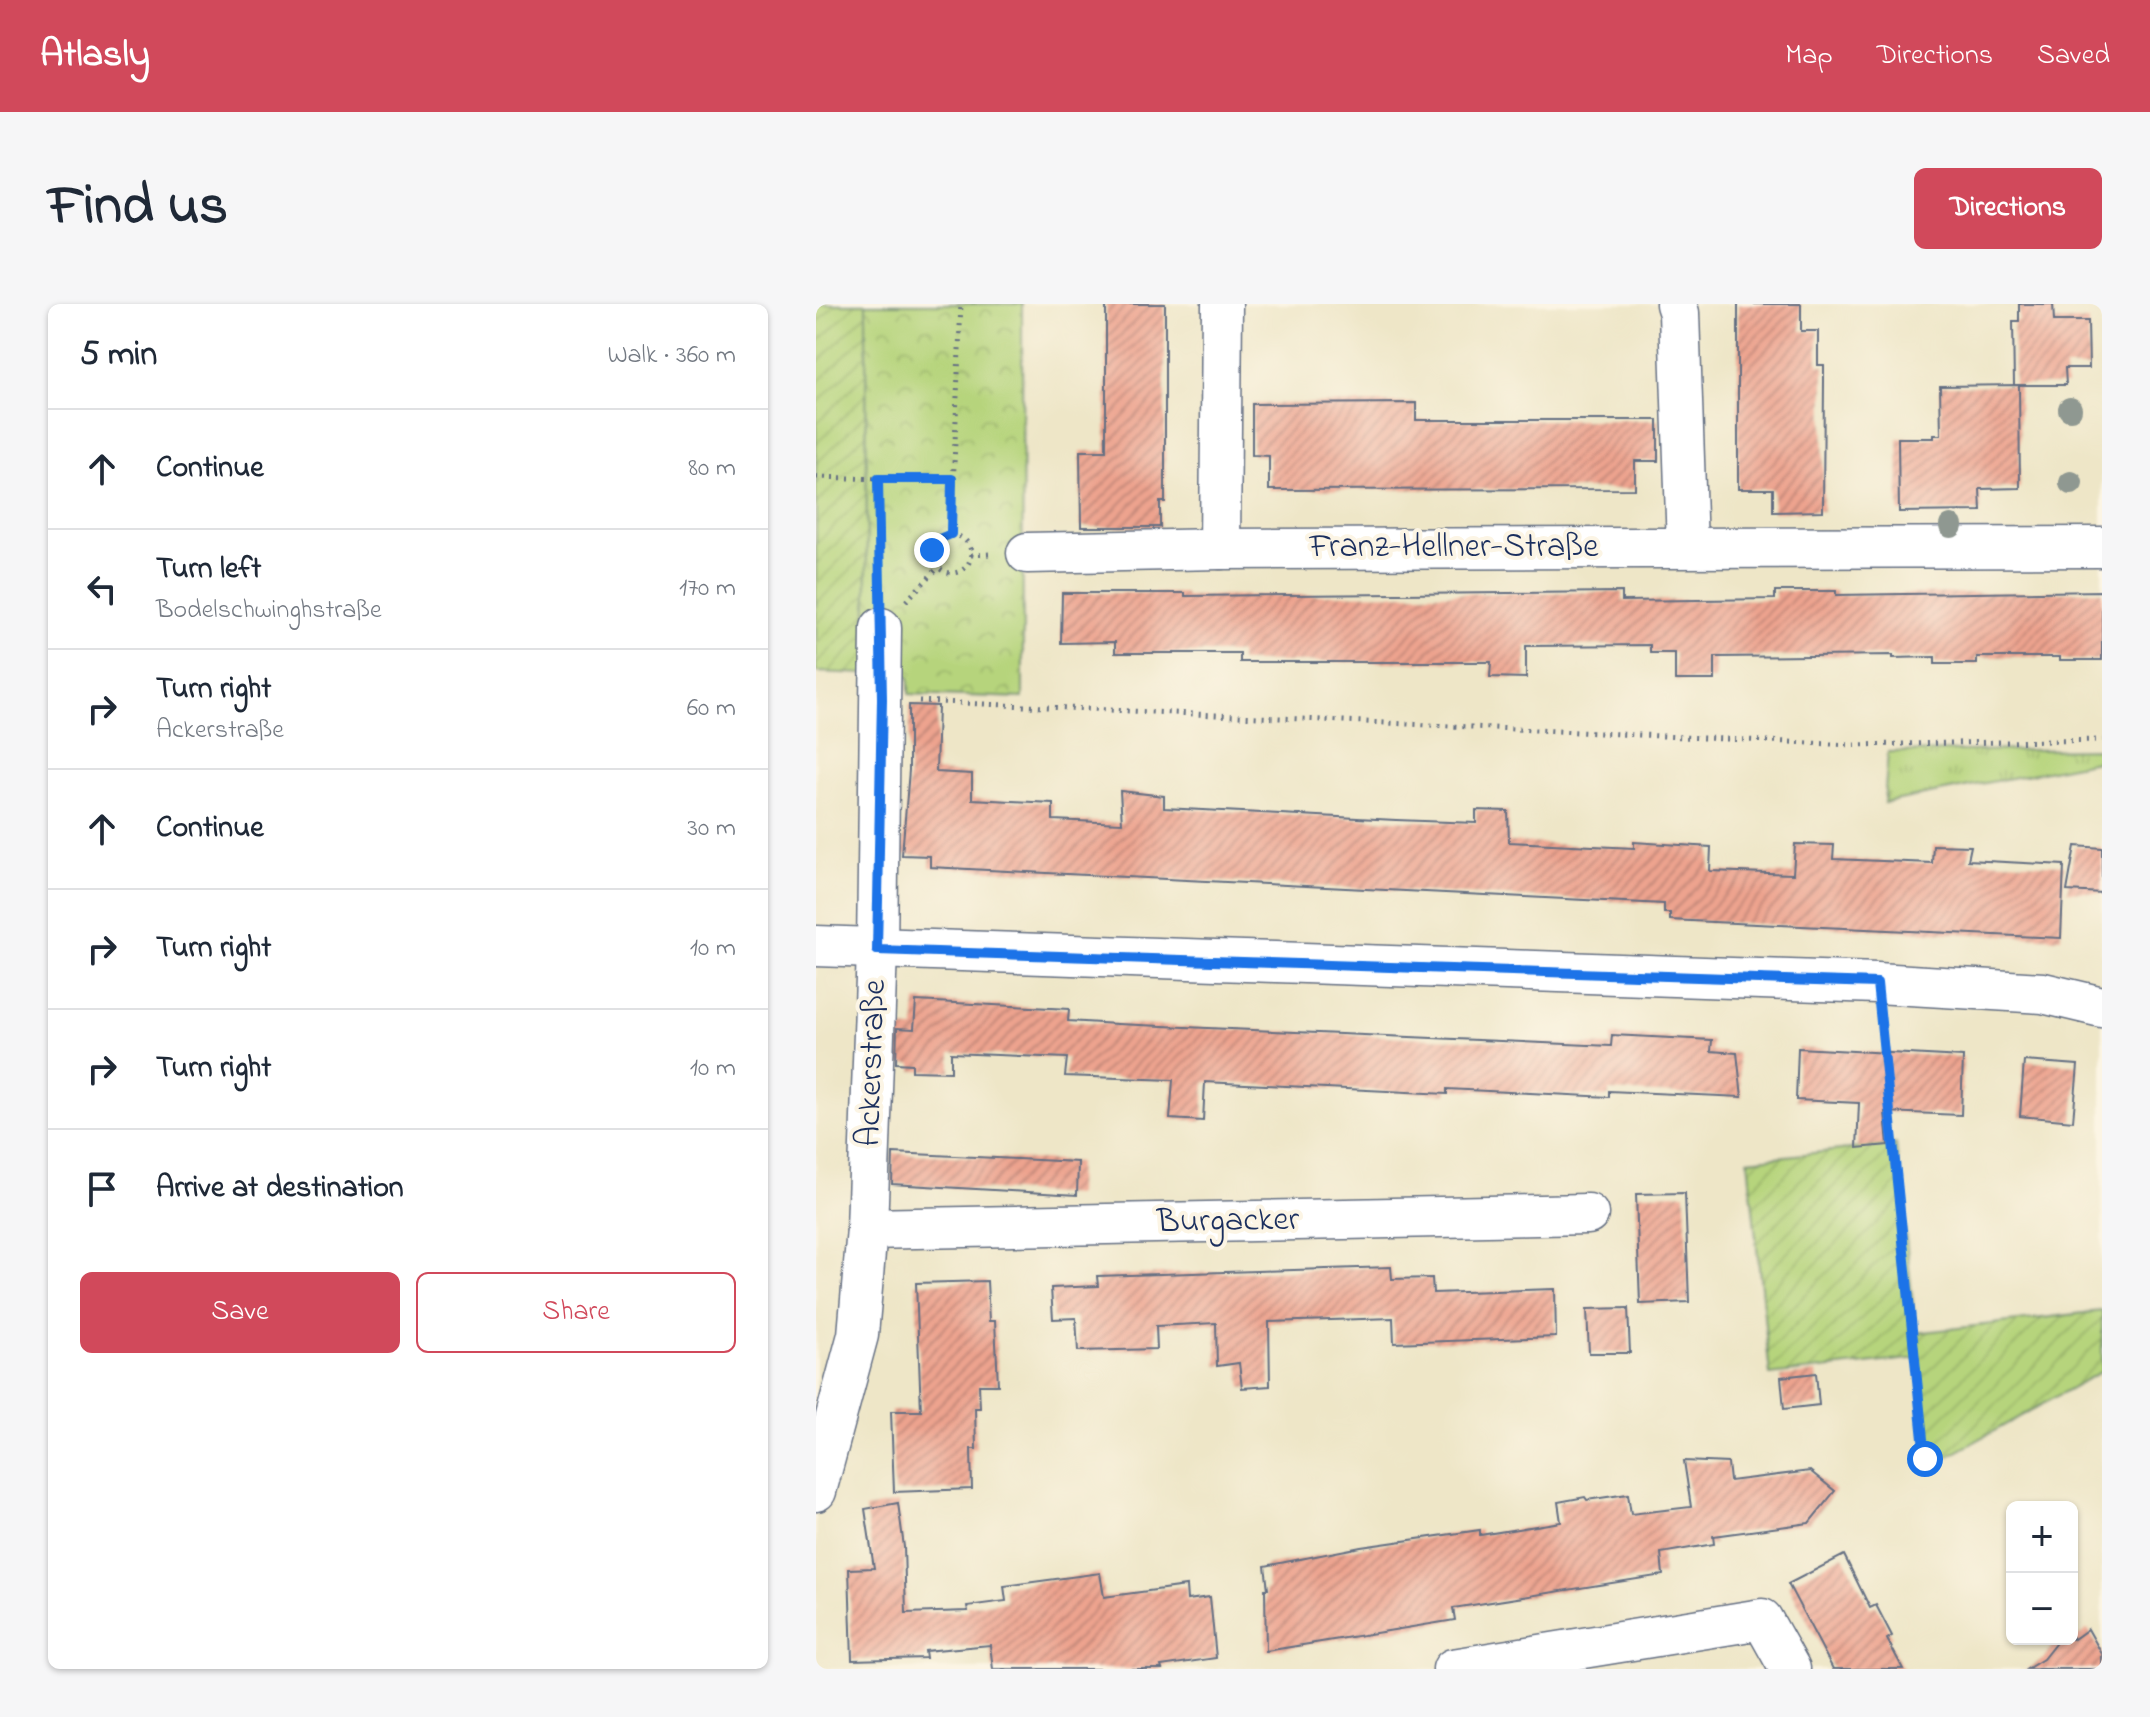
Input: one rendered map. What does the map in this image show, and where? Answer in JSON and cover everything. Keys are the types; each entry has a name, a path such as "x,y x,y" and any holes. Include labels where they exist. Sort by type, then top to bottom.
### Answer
{"street":[{"path":"1220,549 1222,304"},
{"path":"1676,304 1679,313 1687,547"},
{"name":"Franz-Hellner-Straße","path":"1027,553 1220,549 2102,547"},
{"name":"Ackerstraße","path":"816,1491 858,1335 867,1229 877,950 881,628"},
{"path":"816,946 1877,983 2043,993 2102,1007"},
{"name":"Burgacker","path":"867,1229 1588,1214"},
{"path":"1453,1669 1762,1619 1790,1669"}],"path":[{"path":"951,534 961,304"},
{"path":"816,477 952,479"},
{"path":"878,479 881,628"},
{"path":"951,534 966,540 971,549 967,566 956,573 943,572 934,563 933,556 934,544 951,534"},
{"path":"882,699 1853,745 2102,740"},
{"path":"1877,983 1925,1459"}],"green space":[{"path":"816,304 866,304 867,674 816,672"},
{"path":"866,304 1022,304 1023,698 909,694 909,677 867,674"},
{"path":"2102,749 2102,760 1884,803 1888,752"},
{"path":"1896,1144 1916,1333 2102,1311 2102,1371 1931,1466 1918,1358 1770,1375 1748,1160"}],"building":[{"path":"1106,304 1165,304 1165,502 1160,502 1160,527 1081,527 1080,451 1106,451"},
{"path":"1738,304 1801,304 1801,331 1818,331 1818,365 1824,365 1823,511 1773,512 1773,489 1738,489"},
{"path":"2019,304 2053,304 2054,321 2088,321 2089,368 2065,368 2066,385 2014,385 2013,321 2019,321"},
{"path":"2019,385 2020,488 1980,489 1981,511 1899,512 1898,438 1934,438 1934,435 1941,435 1940,386"},
{"path":"1416,403 1416,420 1658,420 1658,461 1635,461 1635,489 1269,490 1269,456 1252,455 1252,404"},
{"path":"1775,591 1836,591 1836,595 2102,591 2102,660 1977,657 1977,664 1935,664 1935,657 1893,658 1893,655 1715,657 1715,680 1675,680 1675,653 1650,653 1650,645 1526,646 1526,678 1490,677 1491,662 1240,662 1240,653 1115,653 1115,642 1061,643 1062,593 1185,593 1185,596 1622,592 1622,601 1775,599"},
{"path":"909,705 938,706 936,772 972,774 972,799 1053,803 1053,820 1122,823 1120,791 1164,796 1164,808 1396,820 1476,823 1476,810 1508,811 1509,842 1634,848 1634,842 1711,847 1710,871 1793,874 1795,844 1834,845 1833,859 1932,863 1933,845 1971,846 1968,860 2064,865 2061,938 1670,920 1670,913 1664,913 1664,904 930,867 930,856 902,855 909,770"},
{"path":"2075,846 2102,848 2102,893 2067,891"},
{"path":"916,1001 1069,1009 1068,1021 1117,1024 1611,1046 1612,1035 1712,1040 1711,1051 1737,1053 1742,1097 1609,1091 1609,1097 1447,1089 1447,1094 1205,1082 1203,1121 1170,1119 1173,1080 1065,1076 1067,1058 951,1053 951,1072 912,1071 912,1064 896,1063 897,1028 914,1029"},
{"path":"1798,1048 1963,1057 1961,1115 1885,1112 1888,1145 1857,1148 1859,1103 1796,1100"},
{"path":"2024,1061 2078,1065 2073,1121 2020,1116"},
{"path":"893,1153 1078,1162 1077,1195 892,1184"},
{"path":"1685,1193 1689,1302 1640,1304 1636,1194"},
{"path":"1391,1267 1392,1279 1432,1278 1433,1293 1555,1289 1556,1337 1394,1343 1393,1318 1269,1322 1270,1386 1242,1388 1239,1363 1217,1366 1216,1323 1156,1326 1157,1349 1078,1351 1076,1318 1053,1319 1051,1288 1098,1286 1097,1276"},
{"path":"987,1281 989,1321 995,1321 998,1385 979,1385 980,1408 975,1408 976,1449 971,1449 972,1489 894,1492 891,1411 921,1411 916,1283"},
{"path":"1628,1308 1630,1353 1589,1353 1587,1309"},
{"path":"1816,1373 1819,1405 1784,1409 1781,1377"},
{"path":"1684,1461 1728,1463 1730,1481 1810,1471 1835,1491 1809,1523 1713,1536 1714,1544 1661,1553 1663,1575 1453,1608 1455,1620 1266,1651 1265,1589 1268,1589 1265,1566 1361,1547 1480,1530 1480,1535 1561,1522 1558,1502 1585,1497 1587,1500 1628,1494 1631,1514 1691,1507"},
{"path":"898,1503 904,1547 906,1613 968,1611 967,1606 1006,1601 1004,1586 1100,1573 1104,1597 1186,1586 1187,1600 1210,1597 1216,1658 1161,1666 1162,1669 993,1669 990,1645 925,1651 926,1658 852,1660 849,1569 874,1568 865,1509"},
{"path":"1844,1555 1870,1608 1876,1605 1892,1636 1887,1639 1903,1669 1833,1669 1788,1584"},
{"path":"2088,1629 2102,1654 2102,1669 2027,1669 2043,1659 2054,1645 2078,1645 2078,1636"}],"route":[{"path":"932,550 939,539 951,534 952,479 878,479 882,699 877,950 1877,983 1925,1459"}]}
